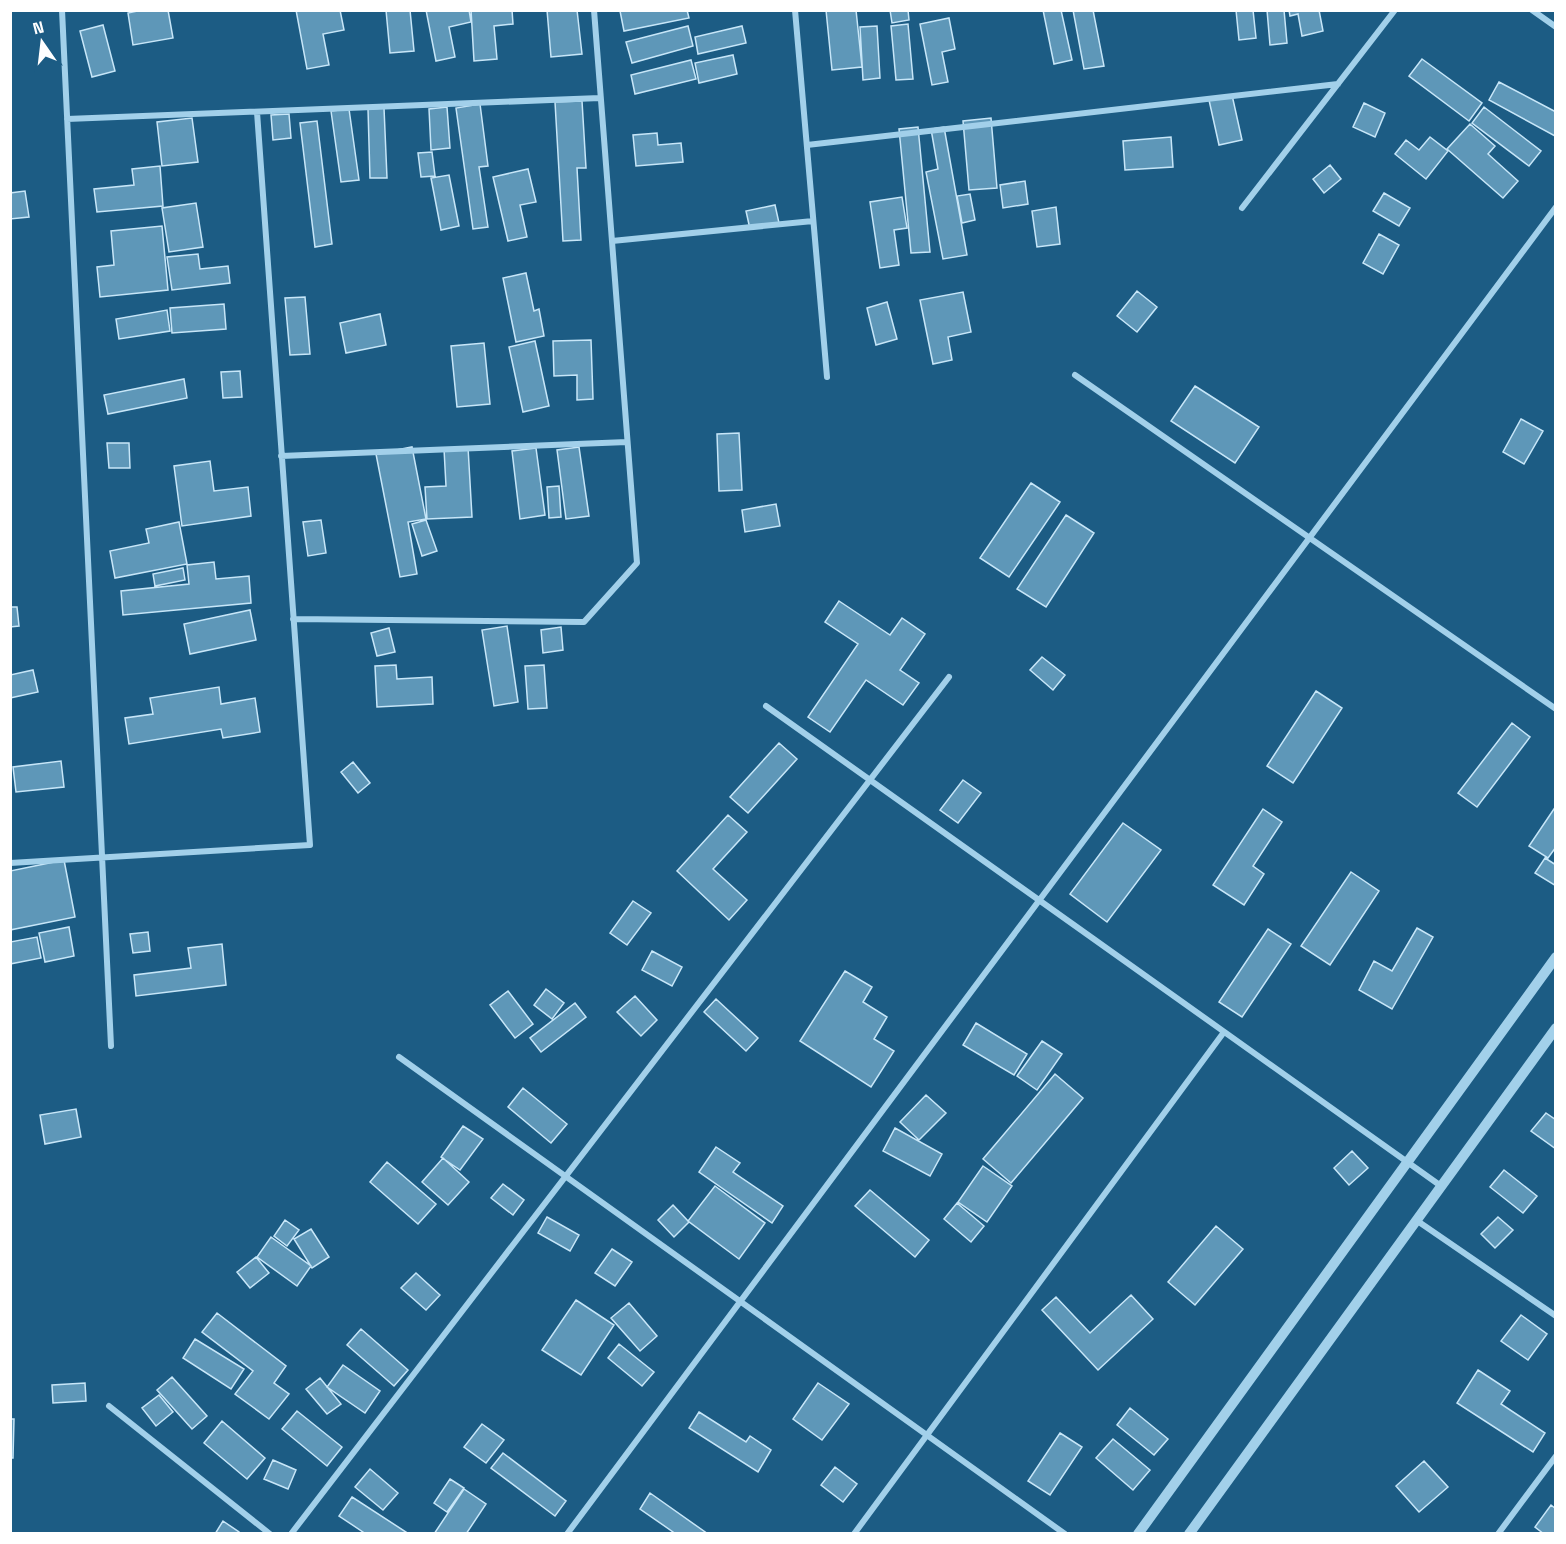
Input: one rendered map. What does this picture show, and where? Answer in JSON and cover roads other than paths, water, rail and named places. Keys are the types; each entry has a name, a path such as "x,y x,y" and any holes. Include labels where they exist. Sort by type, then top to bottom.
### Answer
{"street":[{"path":"62,10 111,1046"},
{"path":"293,619 584,622 637,563 594,10"},
{"path":"795,10 827,377"},
{"path":"1242,208 1395,10"},
{"path":"1532,10 1556,27"},
{"path":"807,145 1338,84"},
{"path":"67,120 600,98"},
{"path":"10,863 310,844 257,111"},
{"path":"567,1533 1556,207"},
{"path":"612,242 813,222"},
{"path":"1075,375 1556,709"},
{"path":"281,456 627,442"},
{"path":"291,1533 949,677"},
{"path":"766,706 1441,1186"},
{"path":"1138,1533 1556,957"},
{"path":"1189,1533 1556,1028"},
{"path":"854,1533 1224,1032"},
{"path":"399,1057 1065,1533"},
{"path":"1416,1220 1556,1316"},
{"path":"109,1406 270,1533"},
{"path":"1498,1533 1556,1456"}]}
